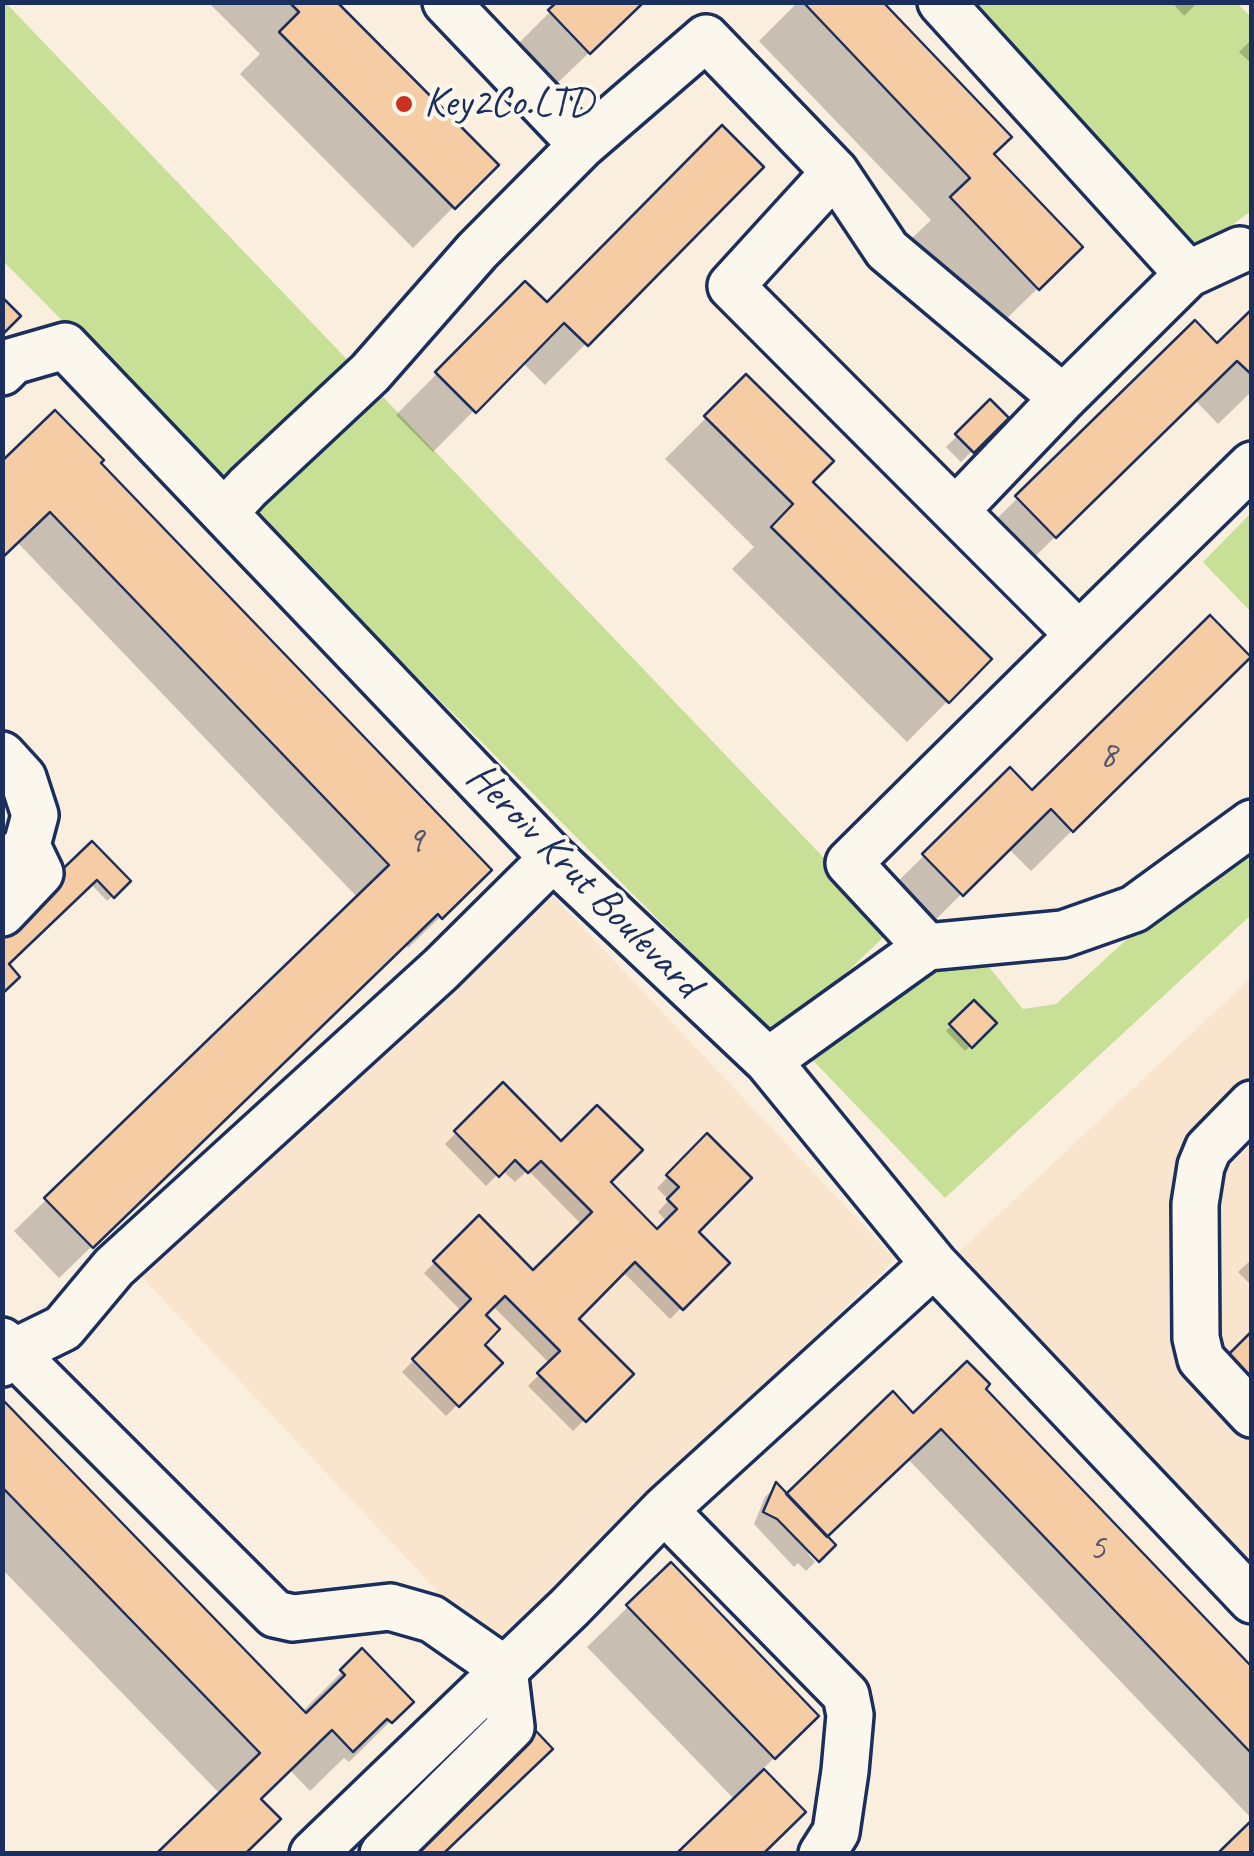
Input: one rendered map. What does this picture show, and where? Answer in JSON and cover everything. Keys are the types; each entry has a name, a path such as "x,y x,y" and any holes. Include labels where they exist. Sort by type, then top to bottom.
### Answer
{"street":[{"path":"941,2 1188,274"},
{"path":"452,4 582,146"},
{"path":"225,512 370,373 477,252 582,146 706,38 835,172 887,250 1063,398"},
{"path":"835,172 731,286 1079,634"},
{"path":"956,510 1188,274 1240,250"},
{"name":"Heroiv Krut Boulevard","path":"2,372 14,362 65,346 553,858 768,1062 934,1264 1252,1600"},
{"path":"926,947 849,862 1252,465"},
{"path":"2,755 23,778 35,815 15,858 40,873 2,913"},
{"path":"768,1062 926,947 1063,934 1134,908 1251,821"},
{"path":"383,1854 511,1727 504,1669 432,1619 390,1607 292,1618 276,1614 6,1352 63,1328 114,1267 441,969 553,858"},
{"path":"1252,1104 1208,1149 1195,1204 1196,1338 1201,1359 1252,1414"},
{"path":"334,1848 504,1669 664,1510 934,1264"},
{"path":"664,1510 846,1694 850,1715 836,1832 822,1854"}],"shaded area":[{"path":"549,892 895,1259 492,1649 142,1277"},
{"path":"1251,978 1251,1575 951,1259"}],"green space":[{"path":"2,3 892,929 777,1039 3,261"},
{"path":"957,3 1237,3 1251,17 1251,211 1187,259"},
{"path":"1251,513 1251,612 1203,562"},
{"path":"1251,826 1251,915 945,1198 803,1050 958,929 1023,1009 1056,1004"}],"building":[{"path":"289,2 337,2 499,165 455,209 279,32 299,12"},
{"path":"557,2 644,2 590,54 548,10"},
{"path":"803,2 883,2 1012,137 994,154 1083,247 1039,290 950,197 970,178"},
{"path":"722,125 764,167 588,346 564,323 476,413 435,372 525,281 547,302"},
{"path":"2,297 21,316 2,335"},
{"path":"1252,309 1252,375 1237,361 1056,538 1015,496 1195,320 1217,343"},
{"path":"746,374 834,461 813,482 992,659 949,703 771,527 793,504 704,416"},
{"path":"990,399 1009,418 974,453 955,434"},
{"path":"55,410 104,460 101,463 492,870 442,919 438,914 93,1248 44,1198 389,865 50,512 2,558 2,461"},
{"path":"1210,615 1251,657 1073,832 1051,809 963,896 922,854 1010,767 1032,790"},
{"path":"92,841 131,881 114,898 97,880 9,964 20,977 2,994 2,927"},
{"path":"974,1000 997,1023 972,1048 949,1024"},
{"path":"503,1082 561,1141 597,1105 643,1150 611,1182 657,1229 677,1209 667,1199 679,1187 666,1175 707,1133 752,1178 699,1232 730,1263 683,1310 635,1262 579,1319 634,1374 586,1422 537,1373 560,1351 505,1296 486,1315 500,1329 485,1345 503,1363 459,1407 412,1359 471,1299 433,1261 479,1215 533,1270 592,1212 541,1161 528,1173 515,1160 499,1177 454,1131"},
{"path":"1252,1331 1252,1378 1228,1355"},
{"path":"967,1361 990,1384 986,1389 1252,1667 1252,1754 941,1429 827,1537 786,1494 893,1391 913,1413"},
{"path":"2,1399 306,1713 345,1675 340,1670 362,1648 414,1702 392,1723 387,1719 353,1752 332,1730 261,1799 281,1819 245,1854 156,1854 260,1753 2,1487"},
{"path":"776,1482 836,1545 819,1562 777,1519 763,1512"},
{"path":"671,1562 819,1716 775,1759 626,1605"},
{"path":"535,1730 553,1749 443,1854 404,1854"},
{"path":"764,1769 806,1812 763,1854 676,1854"},
{"path":"1252,1820 1252,1854 1217,1854"}],"place":[{"name":"Key2Co.LTD","path":"404,104"}]}
